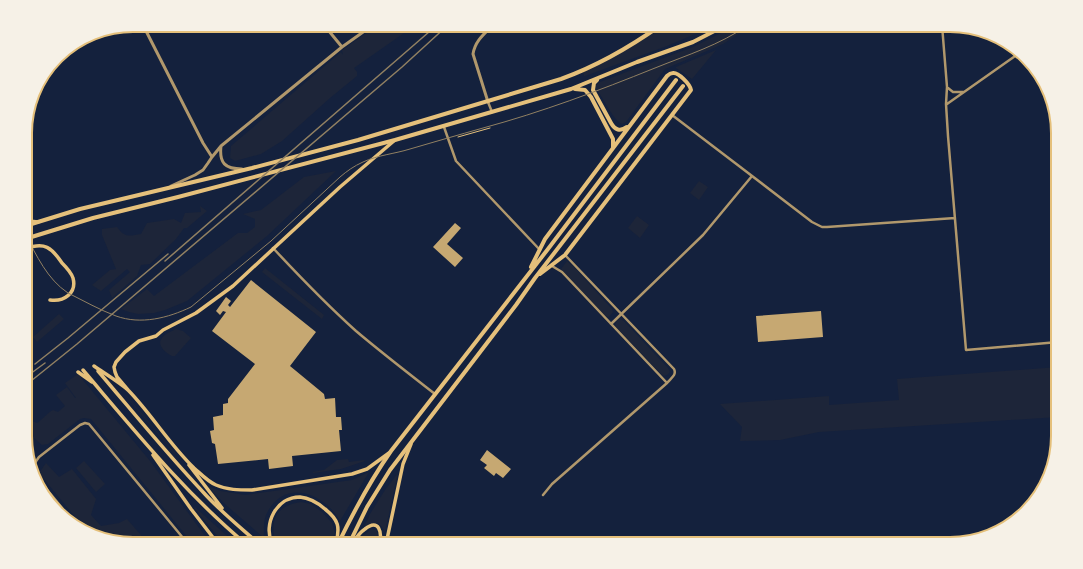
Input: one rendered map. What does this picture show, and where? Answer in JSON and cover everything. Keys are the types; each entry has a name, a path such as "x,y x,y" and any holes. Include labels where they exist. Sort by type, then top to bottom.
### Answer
{"main road":[{"path":"32,224 80,209 251,168 358,140 488,102 572,75 614,55 651,32"},
{"path":"32,237 93,218 352,152 571,89 637,62 693,42 711,32"},
{"path":"527,276 545,239 667,76 671,73 675,73 688,83 691,90 565,255 535,278"},
{"path":"600,78 594,83 593,90 610,123 618,130 623,130 630,124"},
{"path":"341,537 370,483 391,451 527,276 676,80"},
{"path":"354,537 367,507 390,470 683,86"},
{"path":"571,89 585,90 591,97 613,139 614,145 611,152"},
{"path":"230,519 175,447 117,377 114,372 116,362 119,357 132,346 143,340 156,336 162,330 196,313 233,286 395,140"},
{"path":"32,221 39,222"},
{"path":"32,248 44,246 49,248 56,254 71,274 73,284 69,294 59,300 50,300"},
{"path":"128,390 93,364 169,455 230,519 252,537"},
{"path":"84,370 183,485 238,537"},
{"path":"78,372 97,386"},
{"path":"142,439 213,537"},
{"path":"387,537 403,464 412,441"},
{"path":"175,447 208,480 217,485 236,490 252,490 352,474 367,469 391,451"},
{"path":"269,537 269,521 272,514 280,504 287,500 302,497 313,501 326,510 335,519 338,529 338,537"},
{"path":"357,537 363,530 374,525 379,528 381,537"}],"street":[{"path":"146,32 202,143 212,156"},
{"path":"330,32 342,47"},
{"path":"162,190 206,167 212,156 221,146 342,47 363,32"},
{"path":"486,32 477,41 473,54 492,112"},
{"path":"943,32 947,88 946,104 966,350 1051,343"},
{"path":"946,104 1015,56"},
{"path":"947,88 953,92 964,92"},
{"path":"671,115 812,222 822,227 955,218"},
{"path":"444,126 456,161 540,250"},
{"path":"221,146 220,157 225,165 230,168 237,169 251,168"},
{"path":"611,324 703,235 752,176"},
{"path":"274,248 315,293 355,330 436,394"},
{"path":"543,495 552,484 675,375 674,369 565,255"},
{"path":"552,266 562,272 667,383"},
{"path":"36,462 39,457 80,425 85,423 89,424 182,537"},
{"path":"49,493 62,508"}],"path":[{"path":"458,137 490,128"}],"shaded area":[{"path":"368,32 405,32 354,68 357,72 357,76 282,141 261,154 235,161 230,158 231,146 341,52 343,55 342,50"},
{"path":"652,32 700,32 667,46 584,76 583,72 618,55"},
{"path":"723,32 741,32 723,44 665,69 626,122 622,124 611,113 596,89 596,85 600,82 693,47"},
{"path":"716,50 692,79 676,68 676,67"},
{"path":"336,171 267,236 187,301 154,313 138,314 121,309 147,289 154,296 238,233 247,233 255,227 255,219 243,214 261,210 304,177"},
{"path":"699,181 708,187 699,200 690,193"},
{"path":"200,206 207,211 187,228 184,228 176,239 150,264 141,265 137,276 112,298 109,290 130,272 127,269 101,291 92,285 110,270 116,269 102,235 102,229 117,227 125,235 141,234 147,223 174,219 181,223 185,213 201,212"},
{"path":"637,216 649,225 640,238 628,228"},
{"path":"567,261 612,309 613,312 609,317 605,316 561,269"},
{"path":"265,268 324,315 322,319 262,272"},
{"path":"59,314 64,319 37,342 33,337"},
{"path":"620,319 624,321 668,368 670,372 667,375 664,376 661,374 616,327 616,322"},
{"path":"176,329 183,331 191,338 175,356 172,356 162,348 160,341 164,335"},
{"path":"1051,368 1051,417 819,432 780,440 740,441 742,427 720,404 829,396 829,405 899,400 897,379"},
{"path":"78,374 150,461 206,537 187,537 91,419 80,419 48,444 42,445 34,438 32,440 32,421 37,423 53,410 58,412 65,406 56,395 67,387 76,398 65,383"},
{"path":"124,394 126,395 177,455 174,453"},
{"path":"348,459 349,462 365,461 341,469 313,473 324,470 337,460"},
{"path":"84,461 105,484 96,492 76,468"},
{"path":"46,463 59,477 72,469 96,499 91,515 101,526 119,523 127,519 143,537 107,534 88,527 78,521 39,473"},
{"path":"369,472 340,521 330,508 319,499 311,495 295,492 287,494 273,503 266,514 264,537 227,506 207,486 221,491 245,495 352,480"},
{"path":"398,473 385,532 379,524 376,523 364,527 385,490"},
{"path":"301,502 311,504 322,512 332,523 335,533 333,537 274,537 273,528 276,516 280,511 292,504"},
{"path":"195,507 228,537 218,537 194,508"},
{"path":"371,529 376,530 378,534 378,537 361,537"}],"building":[{"path":"455,223 461,228 447,244 463,258 455,267 433,247"},
{"path":"251,280 316,332 290,366 324,394 325,399 335,398 336,417 341,417 342,430 339,430 341,451 292,456 293,466 269,469 268,459 218,464 215,444 212,443 210,431 214,430 213,417 223,415 223,404 228,403 228,399 255,364 212,331 226,312 223,311 220,315 216,311 226,297 231,301 228,305 230,307"},
{"path":"821,311 823,337 758,342 756,316"},
{"path":"487,450 511,469 503,478 496,473 494,476 484,468 487,465 480,460"}],"tram line":[{"path":"32,247 48,274 68,293 104,311 125,319 145,320 164,317 191,307 271,241 340,177 360,164 374,158 505,122 570,101 703,49 737,32"}],"railway":[{"path":"165,261 429,32"},
{"path":"32,380 77,344 402,67 440,32"},
{"path":"35,364 168,254"},
{"path":"32,373 45,363"}]}
